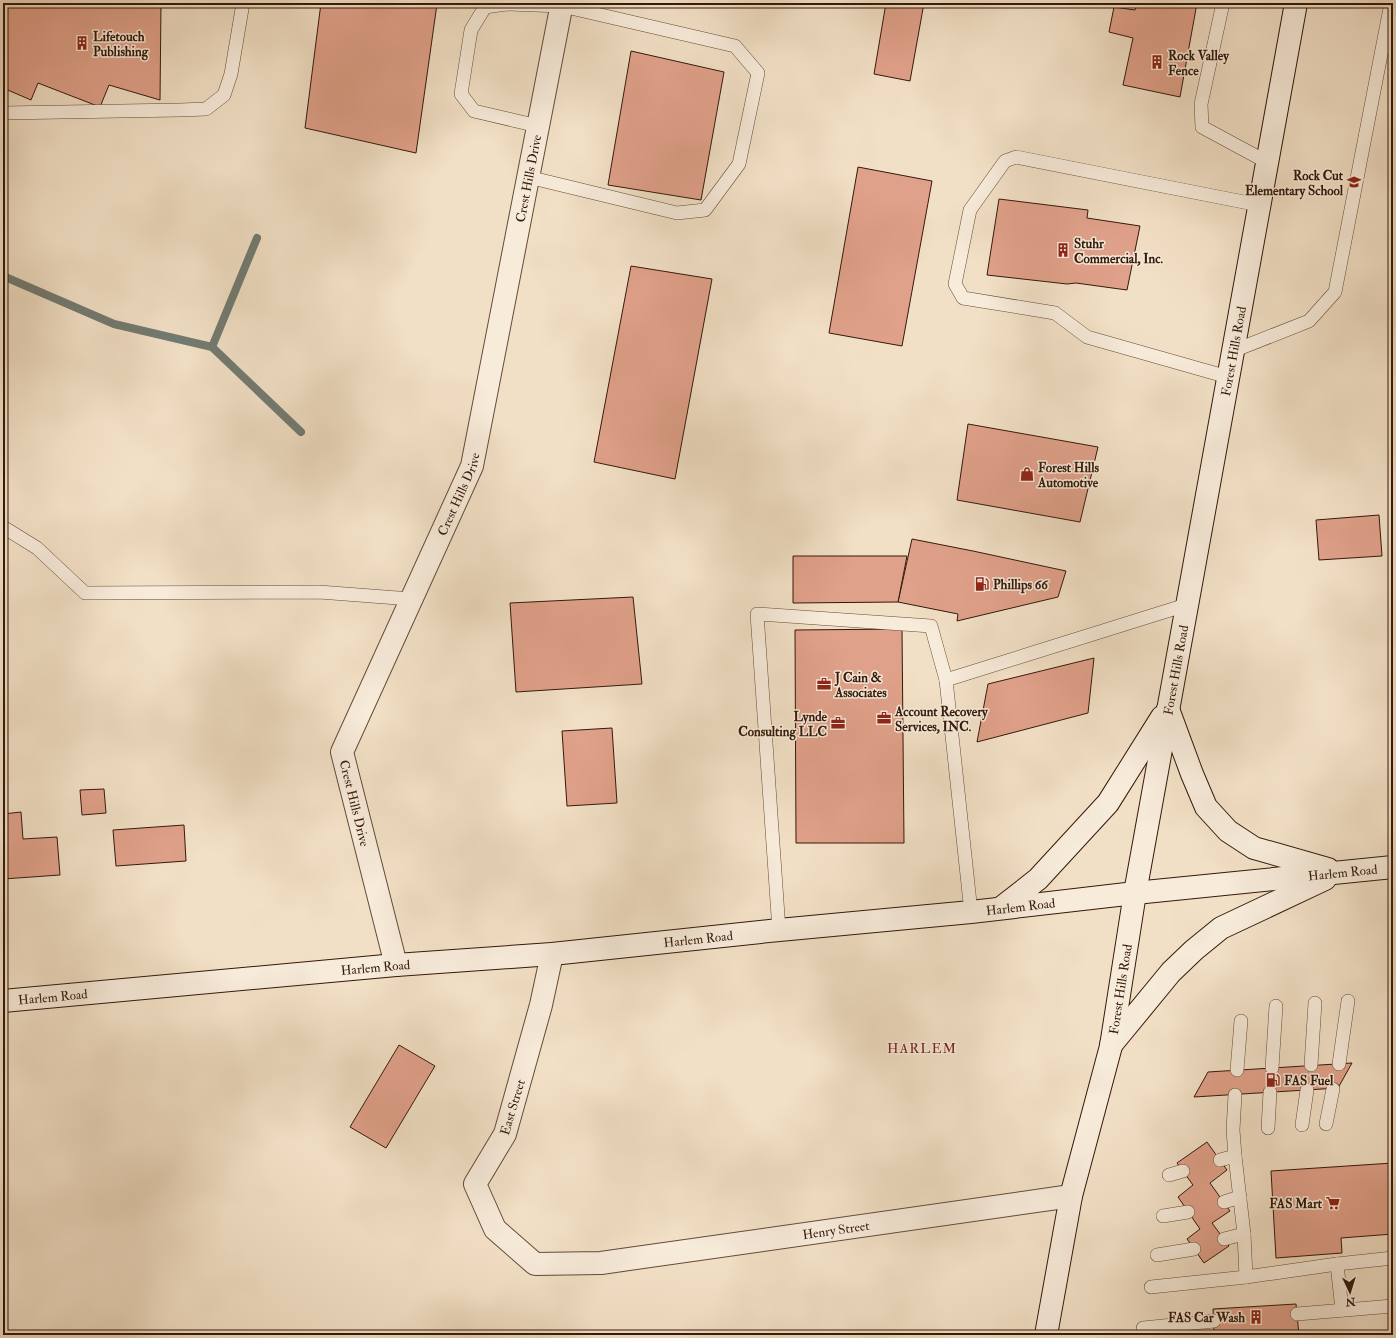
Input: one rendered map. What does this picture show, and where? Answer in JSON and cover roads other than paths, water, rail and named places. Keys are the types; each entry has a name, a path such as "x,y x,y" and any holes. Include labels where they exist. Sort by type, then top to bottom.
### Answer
{"street":[{"name":"Forest Hills Road","path":"1046,1335 1071,1196 1110,1046 1135,893 1186,605 1296,3"},
{"name":"Crest Hills Drive","path":"396,965 342,752 472,466 562,4"},
{"path":"1168,708 1192,774 1206,807 1228,832 1254,848 1339,872"},
{"path":"1001,908 1038,879 1108,803 1168,708"},
{"name":"Harlem Road","path":"3,1001 396,965 552,954 971,912 1135,893 1393,867"},
{"path":"1110,1046 1171,972 1220,928 1339,872"},
{"name":"East Street","path":"552,954 540,1005 505,1134 475,1184 495,1229 535,1264 601,1263"},
{"name":"Henry Street","path":"601,1263 1071,1196"}],"lane":[{"path":"3,113 206,109 224,95 231,74 243,3"},
{"path":"1223,3 1201,104 1202,128 1267,162"},
{"path":"1233,351 1309,321 1334,292 1391,3"},
{"path":"528,177 677,213 705,210 739,164 758,73 735,46 562,4 506,4 485,7 471,30 461,94 474,111 538,126"},
{"path":"1228,377 1087,337 1055,313 963,298 955,284 970,210 1005,161 1016,157 1259,205"},
{"path":"3,527 37,548 85,593 319,592 411,599"},
{"path":"946,680 1186,605"},
{"path":"780,930 757,614 931,626 946,680 971,912"},
{"path":"1339,1064 1348,1001"},
{"path":"1311,1066 1315,1003"},
{"path":"1272,1068 1276,1006"},
{"path":"1237,1070 1241,1021"},
{"path":"1326,1124 1333,1089"},
{"path":"1302,1125 1307,1090"},
{"path":"1268,1128 1270,1092"},
{"path":"1235,1095 1233,1130 1244,1234 1246,1277"},
{"path":"1220,1160 1235,1156"},
{"path":"1169,1175 1183,1172"},
{"path":"1224,1202 1240,1197"},
{"path":"1163,1216 1188,1212"},
{"path":"1224,1239 1244,1234"},
{"path":"1157,1255 1194,1249"},
{"path":"1151,1287 1246,1277 1337,1264 1393,1258"},
{"path":"1337,1264 1342,1310"},
{"path":"1297,1314 1393,1306"},
{"path":"1143,1328 1214,1320"}],"waterway":[{"path":"212,347 257,238"},
{"path":"3,276 114,324 212,347 301,432"}],"place":[{"name":"Lifetouch Publishing","path":"82,43"},
{"name":"Rock Valley Fence","path":"1157,62"},
{"name":"Rock Cut Elementary School","path":"1354,182"},
{"name":"Stuhr Commercial, Inc.","path":"1063,250"},
{"name":"Forest Hills Automotive","path":"1027,474"},
{"name":"Phillips 66","path":"982,584"},
{"name":"J Cain & Associates","path":"824,684"},
{"name":"Account Recovery Services, INC.","path":"884,718"},
{"name":"Lynde Consulting LLC","path":"838,723"},
{"name":"FAS Fuel","path":"1273,1080"},
{"name":"FAS Mart","path":"1333,1203"},
{"name":"FAS Car Wash","path":"1256,1317"}],"district":[{"name":"HARLEM","path":"922,1048"}]}
